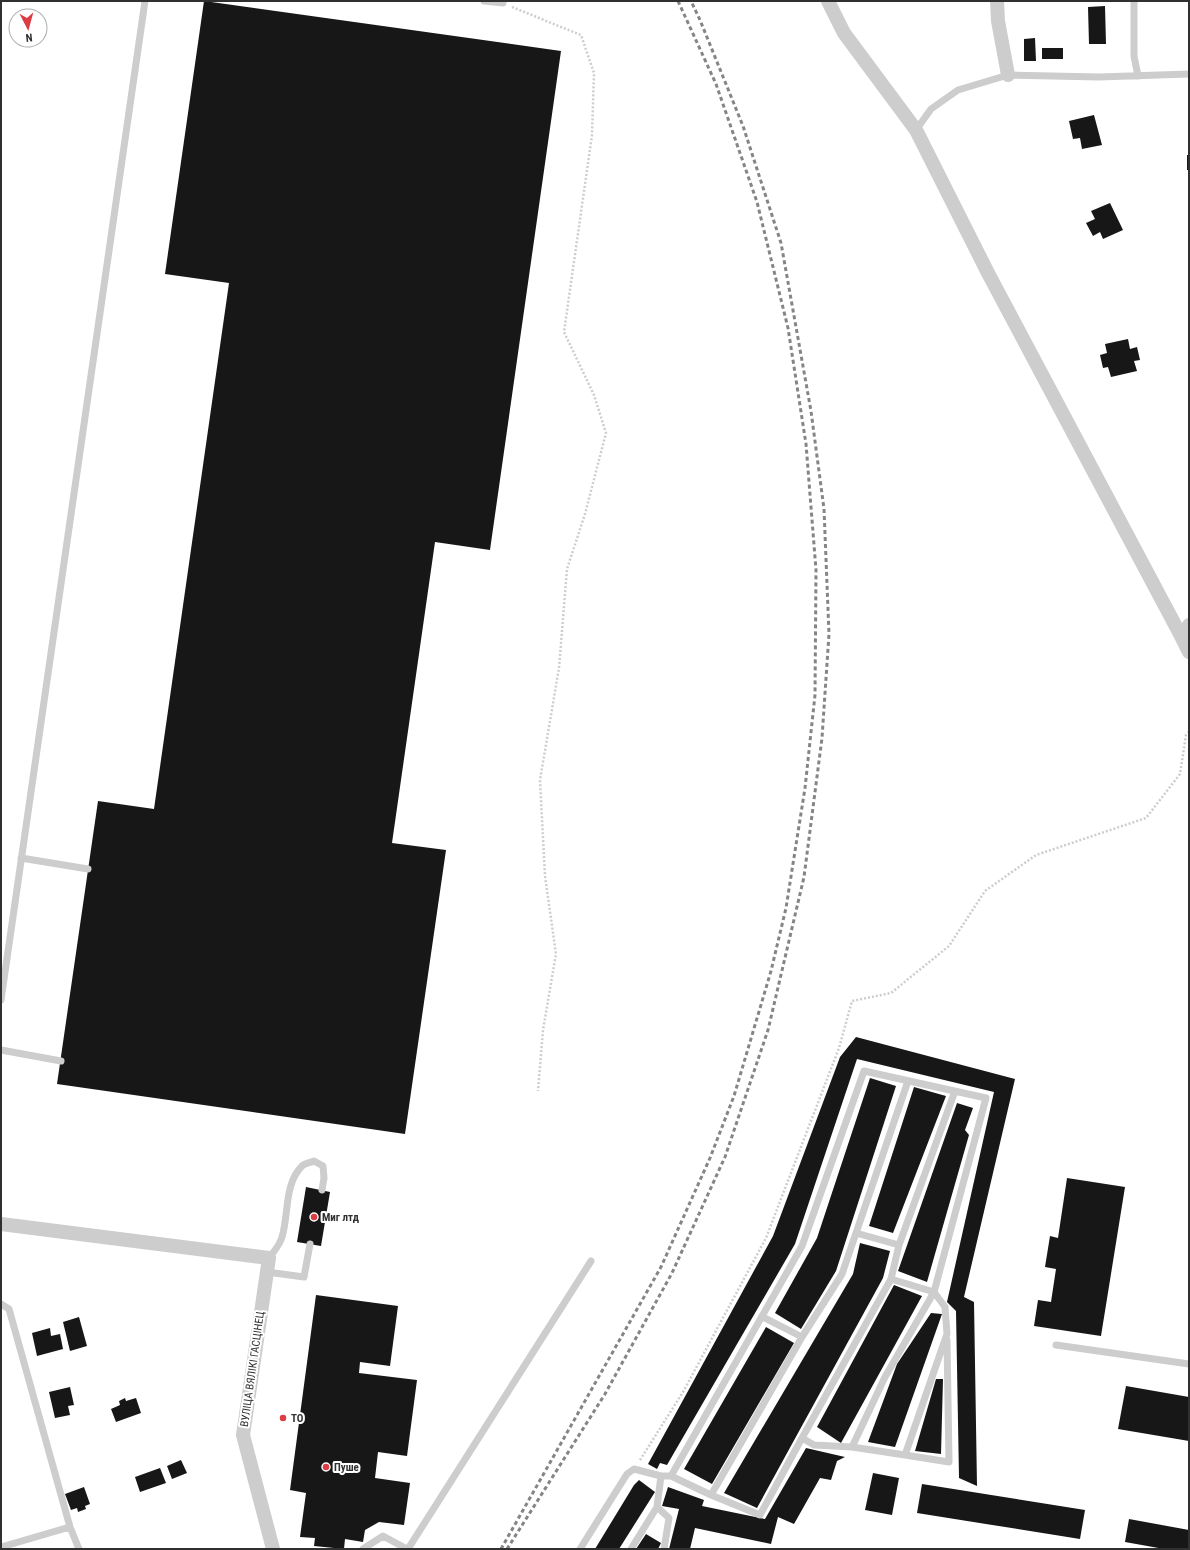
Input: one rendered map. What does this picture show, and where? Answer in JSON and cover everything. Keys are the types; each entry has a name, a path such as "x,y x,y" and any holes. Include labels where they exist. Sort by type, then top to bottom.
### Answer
{"street":[{"path":"828,1 844,33 916,130 988,273 1185,630 1189,652"},
{"path":"997,1 998,21 1008,75"},
{"path":"1,1224 268,1265"},
{"name":"ВУЛІЦА ВЯЛІКІ ГАСЦІНЕЦ","path":"268,1265 243,1435 273,1549"}],"lane":[{"path":"1,1000 145,1"},
{"path":"484,1 503,3"},
{"path":"1134,1 1134,56 1138,76"},
{"path":"916,130 931,110 958,90 1008,75 1099,77 1189,74"},
{"path":"21,858 88,869"},
{"path":"1,1050 61,1061"},
{"path":"671,1476 763,1317 802,1246 864,1071 986,1098 934,1292 885,1377 852,1447"},
{"path":"711,1495 802,1337 842,1274 908,1081"},
{"path":"580,1549 626,1474 634,1469 661,1476 671,1476 711,1495 760,1515 891,1279 899,1245 955,1091"},
{"path":"310,1244 304,1277 268,1265 282,1236 289,1195 294,1177 303,1165 314,1162 323,1166 324,1178 322,1190"},
{"path":"856,1233 899,1245"},
{"path":"363,1549 383,1536 408,1549 591,1262"},
{"path":"802,1438 814,1445 852,1447 948,1462 945,1307 934,1292 891,1279"},
{"path":"1,1304 9,1309 70,1527 78,1549"},
{"path":"763,1317 802,1337"},
{"path":"905,1455 946,1334"},
{"path":"1056,1345 1189,1364"},
{"path":"631,1549 657,1507 661,1476"},
{"path":"657,1507 669,1518 664,1549"},
{"path":"1,1547 70,1527"}],"path":[{"path":"503,3 582,35 594,73 592,135 564,332 594,395 606,433 585,514 567,569 559,668 540,780 545,876 556,954 543,1030 538,1091"}],"building":[{"path":"204,1 561,51 490,550 435,542 392,843 446,850 405,1134 57,1084 98,801 154,809 229,283 165,274"},
{"path":"1105,6 1106,44 1089,44 1088,7"},
{"path":"1035,38 1036,61 1024,61 1024,39"},
{"path":"1042,48 1063,48 1063,59 1042,59"},
{"path":"1094,115 1102,145 1082,149 1080,138 1073,139 1069,121"},
{"path":"1187,155 1189,155 1189,170 1187,170"},
{"path":"1110,203 1123,230 1103,239 1100,232 1093,236 1086,223 1095,219 1091,211"},
{"path":"1128,339 1130,349 1137,347 1140,360 1134,361 1137,371 1111,377 1108,367 1103,368 1100,355 1107,353 1105,344"},
{"path":"856,1037 1015,1079 964,1297 974,1302 977,1486 959,1478 956,1311 947,1302 994,1092 857,1059 795,1244 667,1465 660,1463 657,1469 648,1464 773,1236 840,1057"},
{"path":"870,1078 896,1086 836,1271 801,1329 775,1313 817,1238"},
{"path":"914,1087 946,1096 893,1233 869,1226"},
{"path":"957,1103 973,1108 965,1130 969,1135 927,1282 898,1271"},
{"path":"1067,1178 1125,1187 1101,1336 1034,1326 1038,1300 1051,1302 1056,1269 1045,1267 1050,1236 1058,1238"},
{"name":"Миг лтд","path":"306,1187 330,1192 321,1246 297,1242"},
{"path":"860,1243 890,1251 883,1278 757,1508 724,1493 853,1274"},
{"path":"894,1285 922,1296 841,1443 817,1427"},
{"path":"316,1295 398,1306 390,1366 360,1362 359,1373 417,1380 407,1456 378,1452 375,1478 410,1483 404,1525 379,1522 365,1530 363,1542 345,1539 344,1549 314,1546 315,1538 300,1537 306,1493 290,1490"},
{"path":"931,1313 942,1314 895,1447 868,1442 897,1364"},
{"path":"79,1317 87,1346 70,1351 63,1322"},
{"path":"766,1327 794,1343 712,1484 684,1469"},
{"path":"50,1328 51,1336 60,1334 63,1349 37,1356 32,1333"},
{"path":"936,1379 943,1379 941,1454 915,1451"},
{"path":"1126,1386 1189,1397 1189,1441 1118,1429"},
{"path":"70,1387 74,1405 68,1406 70,1415 55,1418 49,1392"},
{"path":"125,1398 126,1401 136,1398 141,1413 116,1422 111,1409 120,1405 119,1401"},
{"path":"806,1448 845,1457 837,1461 831,1480 820,1478 794,1524 778,1517 771,1544 695,1528 690,1549 669,1549 679,1509 662,1506 668,1487 704,1500 702,1506 765,1519"},
{"path":"181,1460 187,1473 172,1479 167,1466"},
{"path":"160,1468 166,1483 140,1492 135,1477"},
{"path":"873,1473 899,1478 892,1515 865,1510"},
{"path":"639,1480 655,1492 619,1549 595,1549 634,1485"},
{"path":"922,1484 1085,1510 1080,1539 917,1513"},
{"path":"84,1487 90,1504 85,1506 86,1509 78,1512 77,1508 71,1510 65,1494"},
{"path":"1129,1519 1189,1530 1189,1549 1164,1549 1125,1542"},
{"path":"646,1534 661,1543 658,1549 636,1549"}],"railway":[{"path":"501,1549 661,1267 710,1158 734,1096 771,971 786,908 805,788 815,695 816,570 806,444 788,328 757,202 716,84 678,1"},
{"path":"507,1549 605,1394 672,1273 725,1157 768,1030 804,877 822,738 829,634 824,509 811,411 781,243 743,126 691,1"}],"place":[{"name":"Миг лтд","path":"314,1217"},
{"name":"ТО","path":"283,1418"},
{"name":"Пуше","path":"326,1467"}]}
